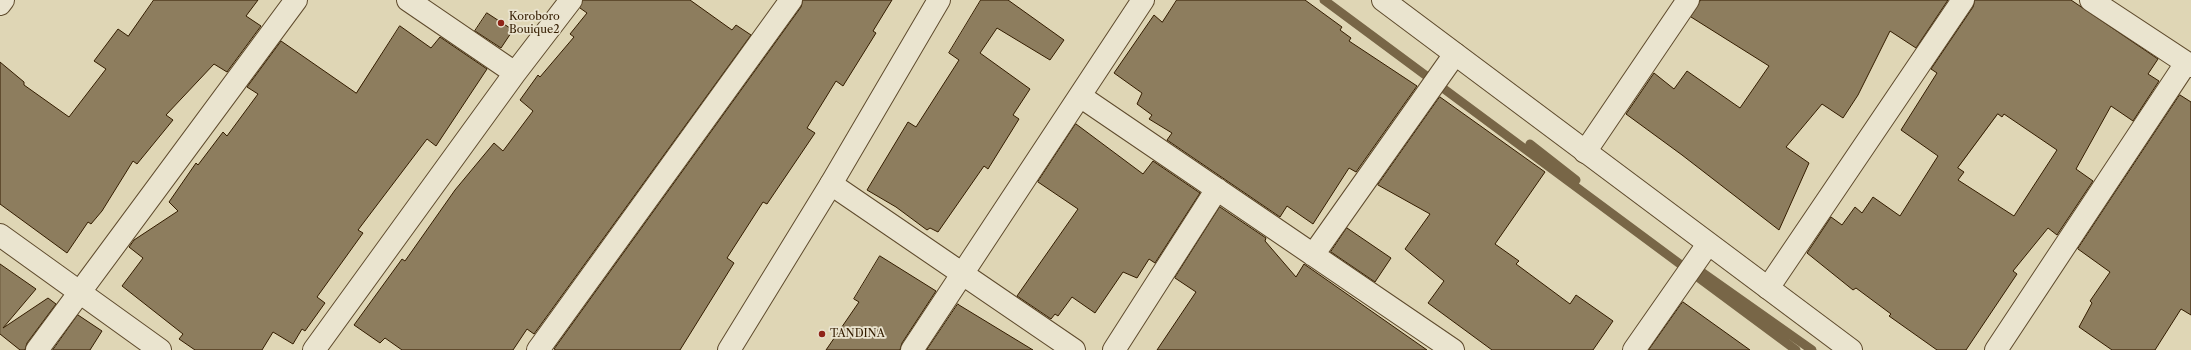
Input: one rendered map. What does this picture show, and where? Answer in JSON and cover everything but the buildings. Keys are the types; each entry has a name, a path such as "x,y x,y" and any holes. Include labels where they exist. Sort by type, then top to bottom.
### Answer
{"street":[{"path":"0,4 3,0"},
{"path":"37,350 296,0"},
{"path":"408,0 515,74"},
{"path":"314,350 515,74 571,0"},
{"path":"538,350 791,0"},
{"path":"729,350 832,184 939,0"},
{"path":"912,350 964,274 1143,0"},
{"path":"1383,0 1449,62 1585,152 1702,252 1768,288 1851,350"},
{"path":"1585,152 1688,0"},
{"path":"1768,288 1963,0"},
{"path":"1996,350 2188,64 2091,0"},
{"path":"1313,255 1449,62"},
{"path":"1080,96 1453,350"},
{"path":"832,184 1074,350"},
{"path":"1114,350 1217,189"},
{"path":"0,235 160,350"},
{"path":"1634,350 1702,252"}],"waterway":[{"path":"1324,0 1796,350"},
{"path":"1530,144 1576,180"},
{"path":"1693,266 1812,350"}],"place":[{"name":"Koroboro Bouique2","path":"501,23"},
{"name":"TANDINA","path":"822,334"}]}
